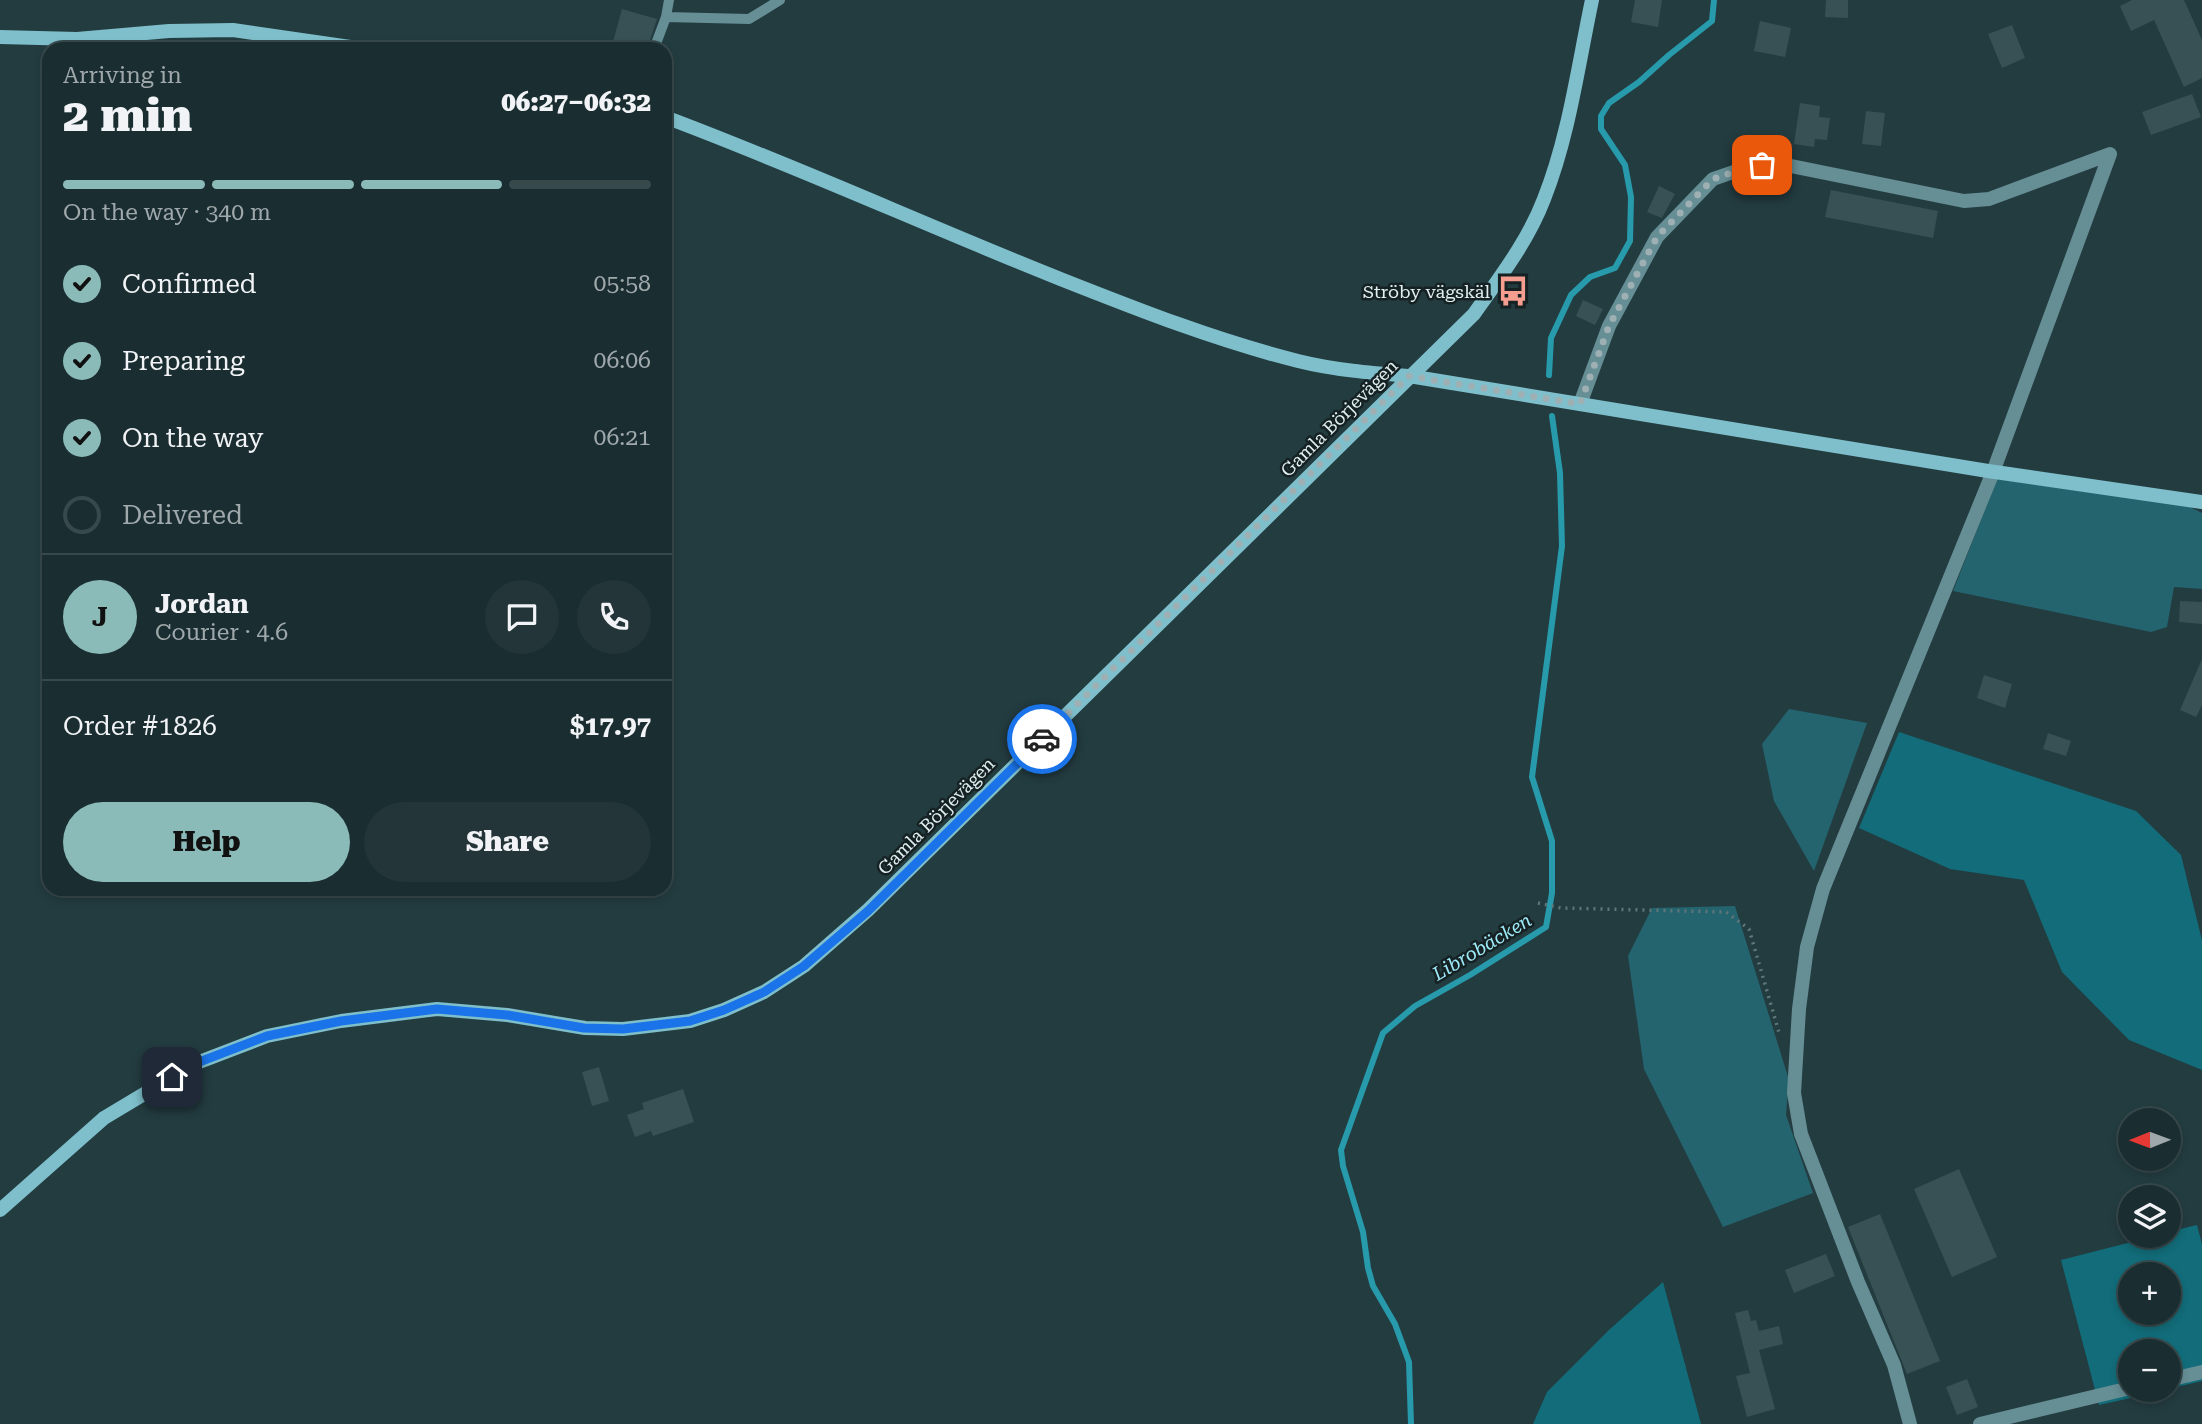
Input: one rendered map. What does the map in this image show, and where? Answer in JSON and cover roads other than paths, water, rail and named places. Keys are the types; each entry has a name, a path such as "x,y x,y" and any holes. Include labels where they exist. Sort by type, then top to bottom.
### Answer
{"street":[{"name":"Gamla Börjevägen","path":"0,1210 104,1118 194,1064 267,1036 341,1021 437,1009 507,1015 584,1028 655,1026 690,1021 724,1010 764,992 804,966 868,911 1474,314 1518,250 1544,200 1561,148 1592,0"},
{"path":"0,37 77,39 169,30 233,30 316,42"},
{"path":"672,120 1184,327 1300,362 1409,376 1993,472 2202,502"},
{"path":"1580,404 1609,326 1657,237 1713,179 1748,167 1776,163 1964,201 1989,199 2110,154 1993,472 1823,888 1807,947 1799,1009 1794,1093 1801,1134 1858,1282 1894,1365 1910,1424"},
{"path":"2181,1377 2202,1372"},
{"path":"1980,1424 2118,1391"}],"lane":[{"path":"657,42 669,0"},
{"path":"666,17 749,19 780,0"}],"waterway":[{"name":"Librobäcken","path":"1549,375 1551,338 1571,295 1590,277 1615,268 1630,241 1631,197 1625,165 1601,129 1601,116 1609,103 1639,82 1712,21 1714,0"},
{"name":"Librobäcken","path":"1411,1424 1409,1362 1395,1324 1373,1286 1363,1232 1343,1166 1341,1150 1383,1033 1415,1006 1546,927 1552,893 1552,841 1532,777 1562,546 1560,473 1552,416"}],"place":[{"name":"Ströby vägskäl","path":"1513,291"}]}
